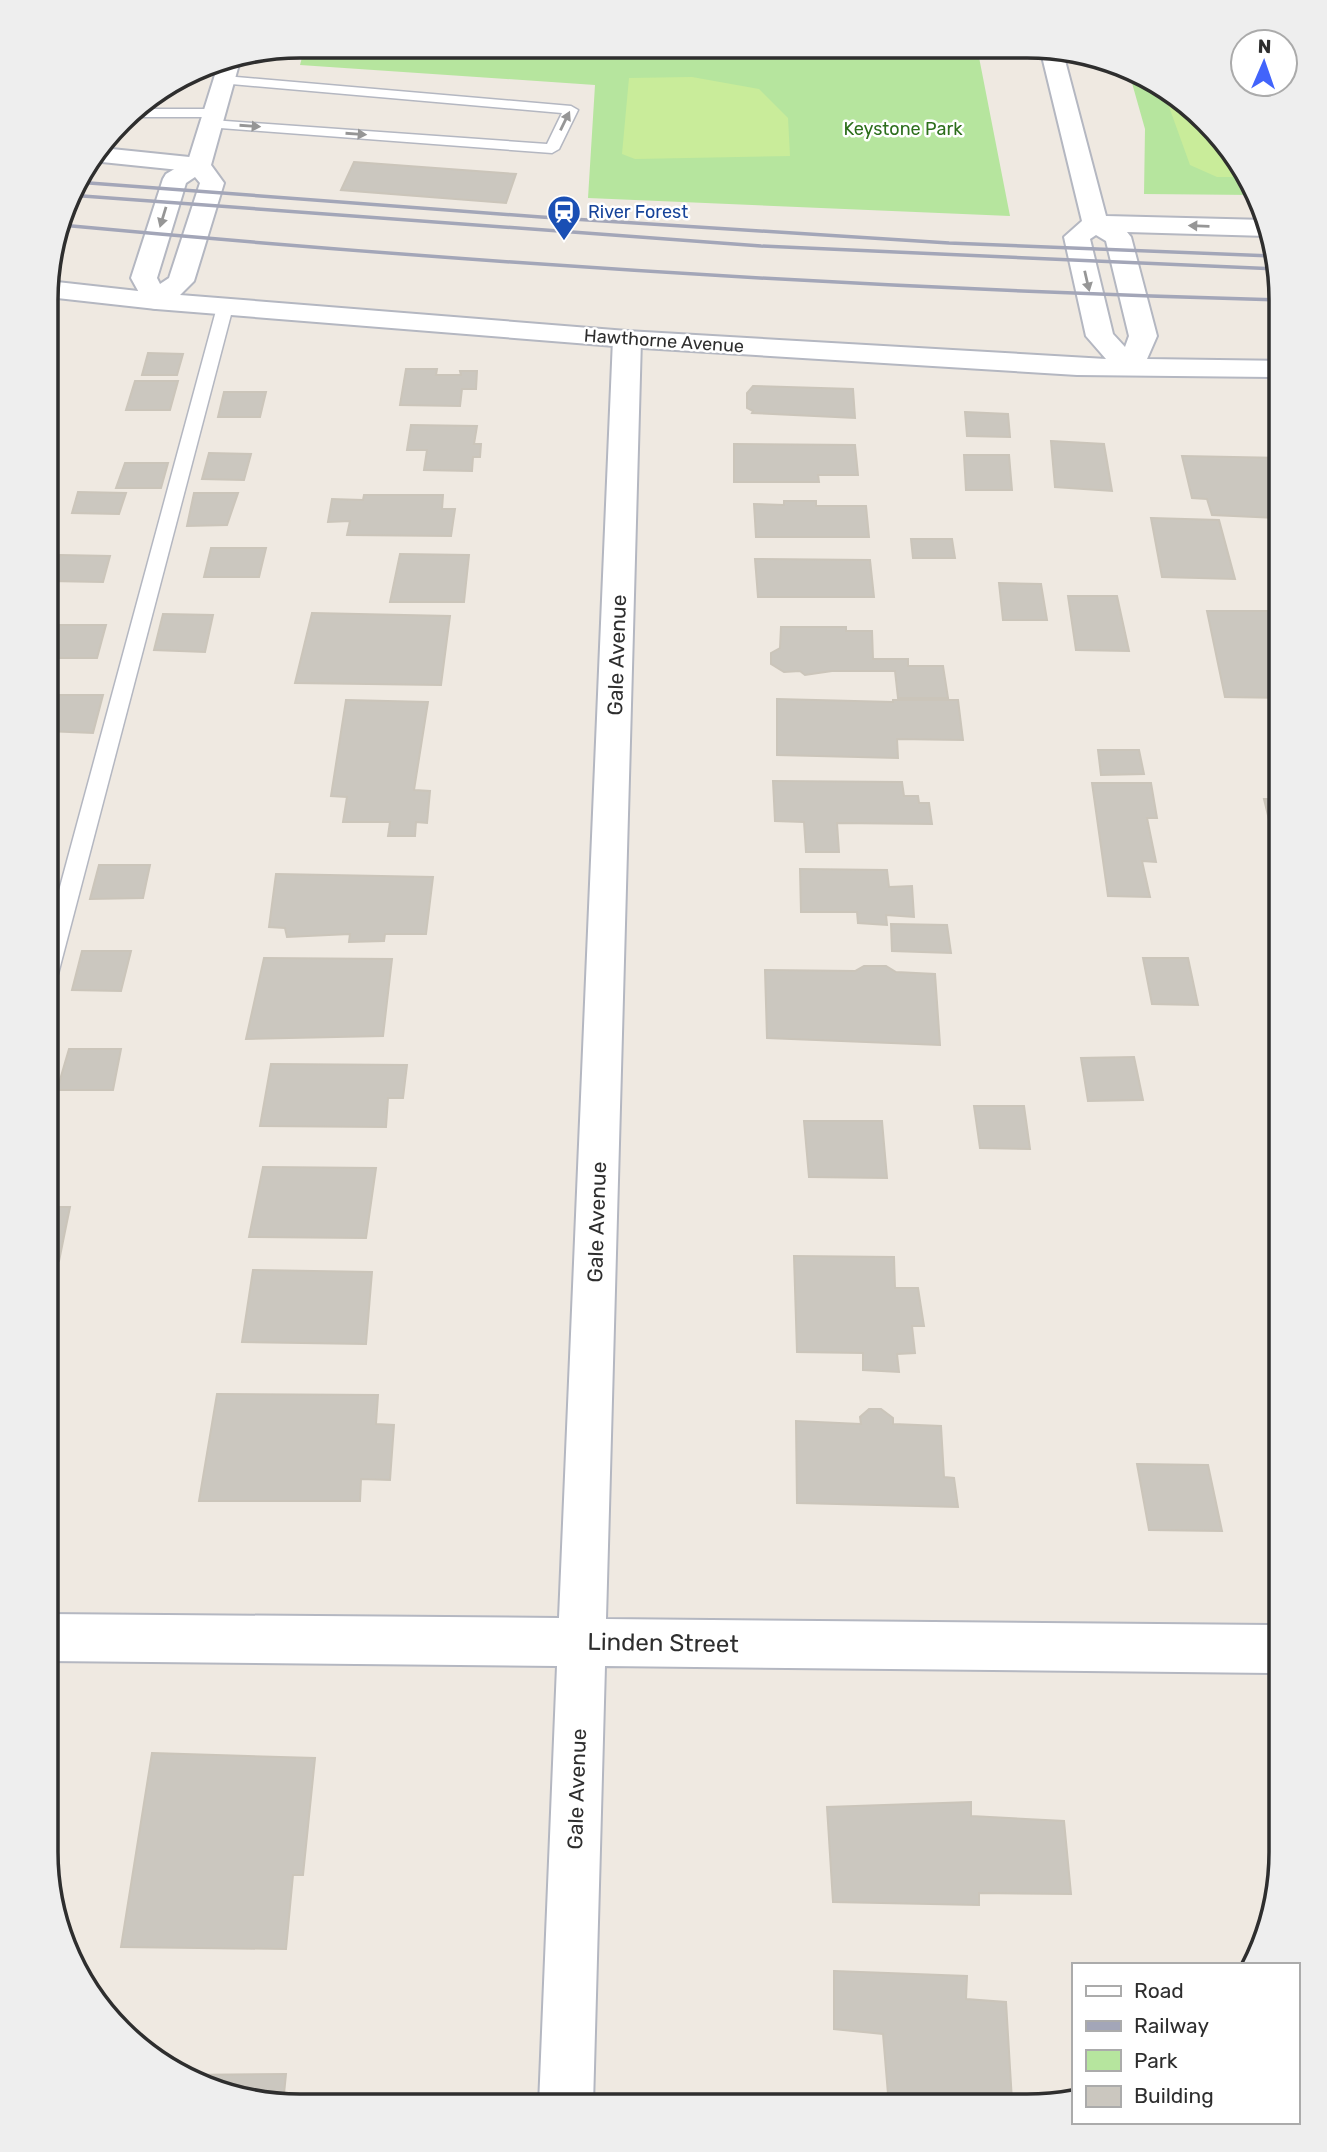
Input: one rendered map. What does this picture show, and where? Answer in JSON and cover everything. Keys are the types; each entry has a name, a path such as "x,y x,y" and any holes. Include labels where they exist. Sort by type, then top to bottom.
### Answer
{"street":[{"path":"1054,60 1095,223 1118,237 1143,336 1130,368 1100,336 1077,237 1095,223 1258,228"},
{"path":"106,156 199,165 212,183 181,281 156,301 144,278 174,180 199,165 228,70"},
{"name":"Hawthorne Avenue","path":"59,290 225,307 627,339 1130,368 1269,369"},
{"name":"Gale Avenue","path":"566,2094 627,339"},
{"name":"Linden Street","path":"58,1637 1269,1649"}],"lane":[{"path":"146,113 552,149 571,110 228,70"},
{"path":"58,933 225,307"}],"green space":[{"name":"Keystone Park","path":"302,58 979,58 1010,216 588,198 595,85 300,65"},
{"path":"692,77 759,89 788,118 790,156 635,159 622,154 629,78"},
{"path":"1132,82 1174,108 1198,129 1219,153 1245,195 1144,194 1145,129"},
{"path":"1168,104 1198,129 1236,177 1217,177 1190,165"}],"building":[{"path":"354,162 516,174 506,203 341,190"},
{"path":"148,353 183,354 177,375 142,375"},
{"path":"406,369 437,369 436,375 461,375 460,371 477,371 476,389 462,389 460,406 400,405"},
{"path":"135,381 178,381 170,410 126,410"},
{"path":"753,386 853,389 855,418 752,413 753,411 747,408 747,393"},
{"path":"224,392 266,392 260,417 218,417"},
{"path":"965,412 1008,414 1010,437 967,436"},
{"path":"411,425 477,426 474,444 481,444 480,457 473,457 472,471 424,470 427,450 407,450"},
{"path":"1051,441 1104,444 1112,491 1055,487"},
{"path":"734,444 855,445 858,475 818,475 819,482 734,482"},
{"path":"209,453 251,454 244,480 202,479"},
{"path":"964,455 1009,455 1012,490 966,490"},
{"path":"1182,456 1269,458 1269,518 1212,515 1207,499 1192,498"},
{"path":"125,463 168,463 161,488 116,488"},
{"path":"78,492 126,493 119,514 72,513"},
{"path":"194,493 238,493 227,525 187,526"},
{"path":"364,495 443,495 442,509 455,509 451,536 347,535 350,521 328,522 332,499 363,500"},
{"path":"784,501 816,501 816,506 866,506 869,537 756,537 754,504 784,505"},
{"path":"1151,518 1219,520 1235,579 1162,577"},
{"path":"911,539 952,539 955,558 913,558"},
{"path":"211,548 266,548 259,577 204,577"},
{"path":"400,554 469,555 464,602 390,602"},
{"path":"60,555 110,556 103,582 58,581"},
{"path":"755,559 870,560 874,597 758,597"},
{"path":"999,583 1041,584 1047,620 1003,620"},
{"path":"1068,596 1117,596 1129,651 1076,650"},
{"path":"1207,611 1269,611 1269,698 1225,697"},
{"path":"312,613 450,616 441,685 295,683"},
{"path":"163,614 213,615 205,652 154,650"},
{"path":"58,625 106,625 97,658 58,658"},
{"path":"781,627 846,627 846,631 872,631 873,659 908,659 908,666 943,666 948,698 898,698 895,671 832,671 805,675 800,671 784,672 771,664 771,653 780,648"},
{"path":"58,695 103,695 93,733 58,731"},
{"path":"777,699 893,702 958,700 963,740 897,739 898,758 777,755"},
{"path":"346,700 428,702 414,790 430,791 427,823 416,822 415,836 388,836 390,822 343,822 347,797 331,796"},
{"path":"1098,750 1139,750 1144,774 1101,775"},
{"path":"773,781 902,782 904,796 918,796 919,803 929,803 932,824 837,823 839,852 806,852 804,822 775,821"},
{"path":"1092,783 1151,783 1157,818 1147,818 1156,862 1142,861 1150,897 1108,896"},
{"path":"1264,799 1269,799 1269,819"},
{"path":"99,865 150,865 143,898 90,899"},
{"path":"800,869 887,870 889,887 912,886 914,917 886,915 887,925 858,923 857,912 801,912"},
{"path":"276,874 433,877 426,934 385,934 384,941 349,942 350,934 287,937 285,928 269,927"},
{"path":"891,924 947,925 951,953 892,951"},
{"path":"82,951 131,951 121,991 72,990"},
{"path":"264,958 392,959 383,1036 246,1039"},
{"path":"1143,958 1188,958 1198,1005 1152,1004"},
{"path":"864,966 886,966 896,972 935,974 940,1045 767,1038 765,970 855,971"},
{"path":"69,1049 121,1049 113,1090 58,1090"},
{"path":"1134,1057 1143,1100 1088,1101 1081,1058"},
{"path":"271,1064 407,1065 403,1098 388,1098 386,1127 260,1126"},
{"path":"974,1106 1024,1106 1030,1149 980,1148"},
{"path":"804,1121 882,1121 887,1178 809,1177"},
{"path":"263,1167 376,1168 366,1238 249,1237"},
{"path":"58,1207 70,1207 59,1261"},
{"path":"794,1256 894,1257 895,1288 918,1288 924,1326 912,1326 915,1353 897,1354 899,1372 863,1370 863,1353 797,1352"},
{"path":"253,1270 372,1272 366,1344 242,1342"},
{"path":"217,1394 378,1395 376,1424 394,1425 390,1480 361,1479 360,1501 199,1501"},
{"path":"869,1409 881,1409 893,1418 893,1424 941,1426 944,1477 954,1478 958,1507 797,1503 796,1421 861,1424 860,1417"},
{"path":"1137,1464 1208,1465 1222,1531 1149,1530"},
{"path":"152,1753 315,1758 303,1875 293,1875 286,1949 121,1947"},
{"path":"971,1802 971,1816 1064,1821 1071,1894 979,1893 979,1905 833,1902 827,1807"},
{"path":"834,1971 967,1976 966,1999 1006,2002 1012,2094 888,2094 883,2034 834,2029"},
{"path":"286,2074 284,2093 237,2086 205,2075"}],"railway":[{"path":"88,183 541,217 949,243 1265,256"},
{"path":"82,196 761,246 1267,269"},
{"path":"70,226 670,273 975,289 1269,300"}],"place":[{"name":"River Forest","path":"564,242"}]}
